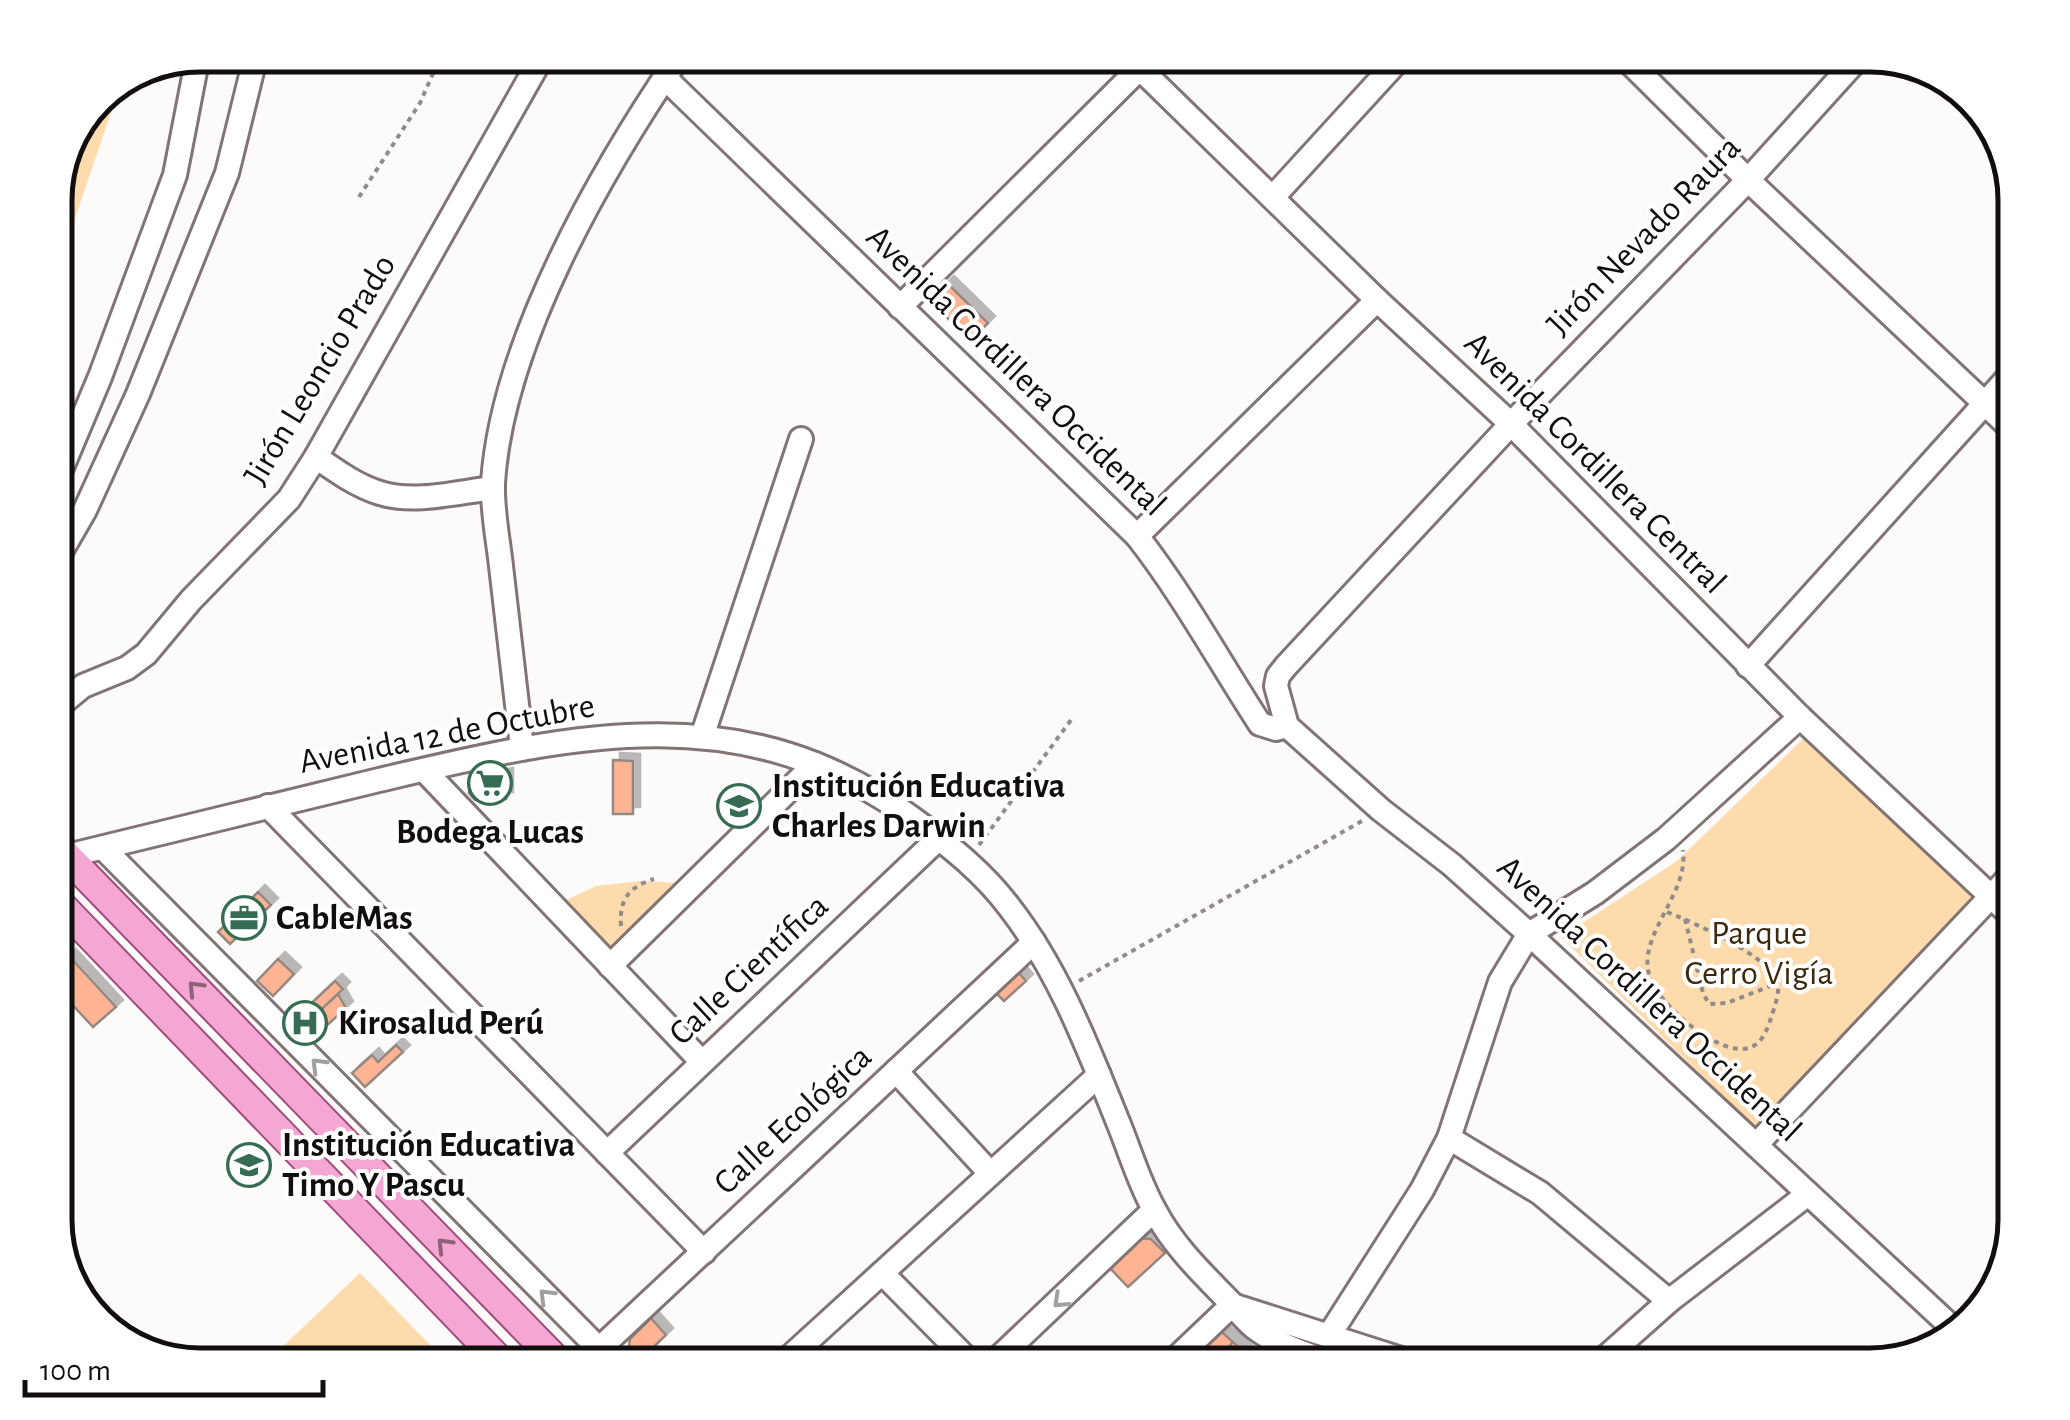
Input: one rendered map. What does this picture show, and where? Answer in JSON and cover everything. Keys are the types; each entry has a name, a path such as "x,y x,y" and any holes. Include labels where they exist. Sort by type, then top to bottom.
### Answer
{"main road":[{"path":"73,869 544,1348"},
{"path":"73,918 488,1348"}],"street":[{"path":"73,531 138,394 227,173 252,72"},
{"name":"Jirón Leoncio Prado","path":"73,694 128,668 146,654 191,600 289,499 533,72"},
{"path":"522,748 493,488 498,429 534,323 588,204 669,72"},
{"path":"900,306 1123,72"},
{"name":"Avenida Cordillera Central","path":"1144,72 1377,300 1512,424 1800,718 1998,903"},
{"path":"1274,196 1387,72"},
{"path":"1639,72 1998,415"},
{"name":"Jirón Nevado Raura","path":"1286,726 1276,686 1286,666 1846,72"},
{"path":"73,441 176,175 195,73"},
{"name":"Avenida Cordillera Occidental","path":"665,78 1137,536 1172,582 1260,724 1276,729 1286,726 1381,810 1452,865 1946,1321"},
{"path":"1137,536 1377,300"},
{"path":"1748,666 1998,388"},
{"path":"702,737 801,439"},
{"path":"316,457 380,494 424,496 493,488"},
{"path":"1330,1334 1422,1190 1449,1138 1500,982 1529,934 1595,893 1670,835 1800,718"},
{"name":"Avenida 12 de Octubre","path":"73,853 522,748 615,735 663,733 751,744 814,764 895,805 967,860 1010,908 1062,990 1154,1210 1188,1260 1262,1334 1295,1348"},
{"path":"610,966 814,764"},
{"path":"424,770 702,1062"},
{"path":"268,806 704,1252"},
{"name":"Calle Científica","path":"607,1153 939,838"},
{"path":"103,848 598,1348"},
{"path":"1756,1146 1998,890"},
{"name":"Calle Ecológica","path":"615,1348 704,1252 1034,942"},
{"path":"896,1071 990,1174"},
{"path":"800,1348 1098,1074"},
{"path":"1449,1138 1540,1193 1669,1300"},
{"path":"1616,1348 1669,1300 1808,1194"},
{"path":"1008,1348 1154,1210"},
{"path":"882,1273 955,1348"},
{"path":"1186,1348 1232,1304"},
{"name":"Avenida 12 de Octubre","path":"1232,1304 1371,1348"}],"path":[{"path":"358,198 420,103 433,72"},
{"path":"967,860 1071,720"},
{"path":"1062,990 1381,810"},
{"path":"1667,912 1752,956 1772,972 1778,983 1770,1021 1755,1045 1745,1050 1732,1047 1695,1029 1670,1010 1648,973 1649,952 1683,874 1684,852 1670,835"},
{"path":"628,948 620,923 622,902 628,891 654,878"},
{"path":"1684,919 1708,1004 1727,1003 1778,983"}],"green space":[{"path":"113,108 73,224 73,192 82,151"},
{"name":"Parque Cerro Vigía","path":"1804,738 1980,901 1759,1132 1561,937 1677,861"},
{"path":"641,881 678,883 614,953 562,902 596,886"},
{"path":"360,1273 433,1348 281,1348"}],"building":[{"path":"947,283 988,323 971,340 939,310 947,302 937,293"},
{"path":"613,760 633,761 633,814 613,814"},
{"path":"506,775 506,799 475,800 469,793 470,782"},
{"name":"CableMas","path":"258,892 271,905 230,944 218,932"},
{"path":"278,959 294,974 273,996 257,981"},
{"path":"73,960 116,1007 93,1027 73,1005"},
{"path":"1018,972 1026,981 1004,1001 996,993"},
{"path":"335,981 343,989 308,1023 300,1014"},
{"path":"338,994 346,1008 323,1029 313,1017"},
{"path":"396,1045 403,1052 365,1087 352,1073 372,1055 378,1062"},
{"path":"1138,1238 1151,1239 1165,1253 1128,1287 1108,1266"},
{"path":"651,1318 666,1335 653,1348 629,1348 630,1339"},
{"path":"1210,1332 1222,1332 1233,1342 1228,1348 1195,1348"}],"place":[{"name":"Bodega Lucas","path":"490,783"},
{"name":"Institución Educativa Charles Darwin","path":"739,806"},
{"name":"CableMas","path":"244,918"},
{"name":"Kirosalud Perú","path":"305,1023"},
{"name":"Institución Educativa Timo Y Pascu","path":"249,1165"}]}
